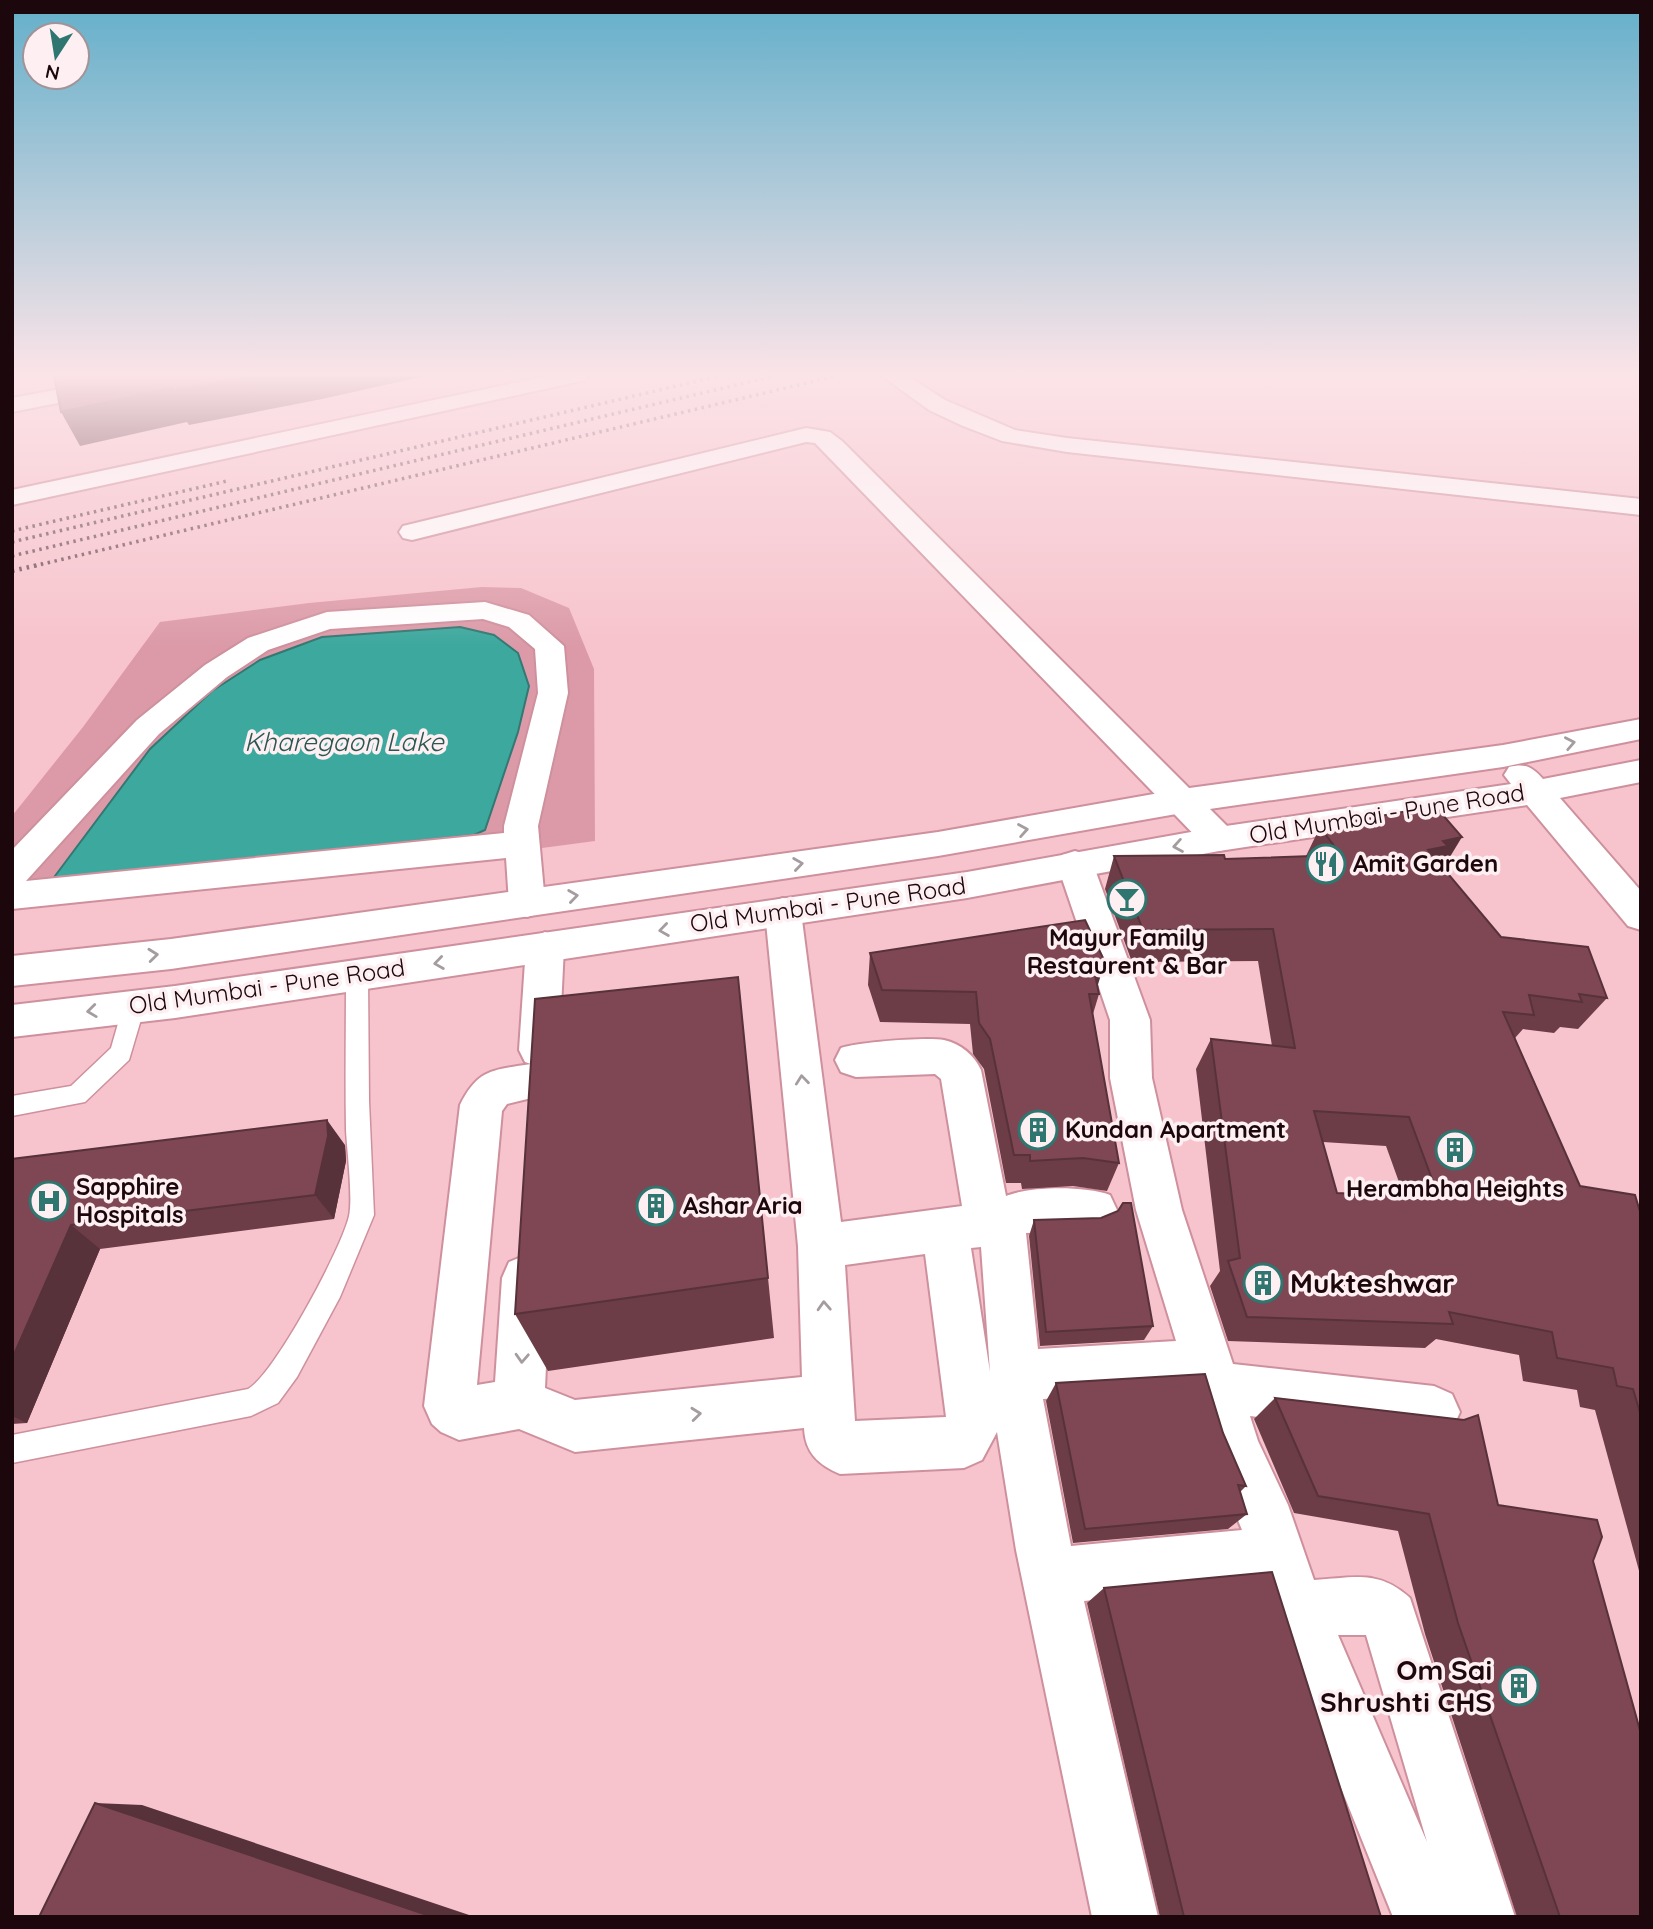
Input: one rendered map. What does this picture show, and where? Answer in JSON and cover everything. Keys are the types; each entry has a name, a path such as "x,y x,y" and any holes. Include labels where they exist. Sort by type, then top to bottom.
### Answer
{"street":[{"path":"12,477 64,466"},
{"path":"12,498 154,466"},
{"path":"412,532 680,466"},
{"path":"854,466 1219,839"},
{"path":"1262,466 1641,507"},
{"path":"12,873 148,727 216,671 258,644 327,621 485,610 519,621 549,646 553,693 524,813 521,844 527,903"},
{"name":"Old Mumbai - Pune Road","path":"12,971 171,954 938,845 1182,801 1503,755 1641,729"},
{"path":"1503,755 1641,916"},
{"name":"Old Mumbai - Pune Road","path":"12,1021 357,975 967,885 1219,839 1536,792 1641,771"},
{"path":"12,896 521,844"},
{"path":"1075,864 1130,1020 1132,1079 1159,1210 1235,1450 1261,1505 1299,1609 1426,1917"},
{"path":"783,912 821,1246 830,1437 840,1448 964,1442 973,1426 945,1230"},
{"path":"545,947 536,1101 495,1088 481,1105 450,1406 459,1414 519,1403 575,1426 828,1400"},
{"path":"821,1246 979,1226 985,1206 960,1070 943,1057 856,1060"},
{"path":"1094,1210 1018,1212 1007,1218 1003,1230 1018,1412 1050,1576 1125,1917"},
{"path":"519,1403 528,1242"},
{"path":"1015,1375 1212,1375 1433,1412"},
{"path":"1050,1576 1278,1554"},
{"path":"1299,1609 1376,1605 1390,1618 1482,1917"}],"lane":[{"path":"12,1449 251,1402 268,1393 287,1367 331,1289 362,1215 357,975"},
{"path":"12,1106 77,1095 121,1053 134,1006"},
{"path":"331,1133 359,1130"}],"shaded area":[{"path":"482,587 521,588 569,608 594,669 595,841 332,876 12,909 12,816 83,727 160,622 309,603"}],"water":[{"name":"Kharegaon Lake","path":"460,627 494,635 518,653 529,686 518,732 485,830 474,835 103,873 97,880 49,884 150,749 212,691 260,660 322,637"}],"building":[{"path":"1435,806 1462,837 1443,841 1448,846 1428,850 1501,937 1588,947 1607,998 1579,994 1582,1002 1529,995 1534,1015 1503,1012 1580,1186 1635,1195 1641,1215 1641,1416 1633,1389 1617,1386 1613,1368 1557,1358 1552,1332 1449,1312 1453,1324 1247,1317 1228,1261 1240,1258 1211,1039 1295,1048 1273,929 1143,930 1114,856 1224,855 1225,859 1341,855 1320,827","holes":["1314,1111 1409,1117 1439,1198 1337,1193"]},
{"path":"1085,920 1105,962 1093,965 1099,994 1089,994 1119,1163 1083,1158 1030,1161 1030,1155 1014,1155 990,1039 979,1023 976,992 882,990 870,953"},
{"name":"Ashar Aria","path":"738,977 768,1278 515,1314 535,999"},
{"path":"327,1120 328,1136 315,1195 71,1225 12,1359 12,1159"},
{"path":"1123,1203 1131,1203 1153,1326 1046,1332 1034,1220 1101,1218 1118,1211"},
{"path":"1205,1374 1223,1433 1246,1486 1238,1485 1247,1514 1085,1529 1056,1383"},
{"name":"Om Sai Shrushti CHS","path":"1275,1398 1464,1420 1478,1415 1498,1505 1597,1520 1602,1537 1593,1561 1641,1734 1641,1917 1560,1917 1458,1623 1429,1514 1318,1496"},
{"path":"1272,1572 1381,1917 1184,1917 1104,1588"},
{"path":"95,1803 433,1917 39,1917"}],"railway":[{"path":"12,542 336,466"},
{"path":"12,556 393,466"},
{"path":"34,566 456,466"},
{"path":"12,531 227,481"},
{"path":"12,571 42,564"}],"place":[{"name":"Amit Garden","path":"1326,864"},
{"name":"Mayur Family Restaurent & Bar","path":"1127,899"},
{"name":"Kundan Apartment","path":"1038,1130"},
{"name":"Herambha Heights","path":"1455,1150"},
{"name":"Sapphire Hospitals","path":"49,1201"},
{"name":"Ashar Aria","path":"656,1206"},
{"name":"Mukteshwar","path":"1263,1283"},
{"name":"Om Sai Shrushti CHS","path":"1519,1686"}]}
